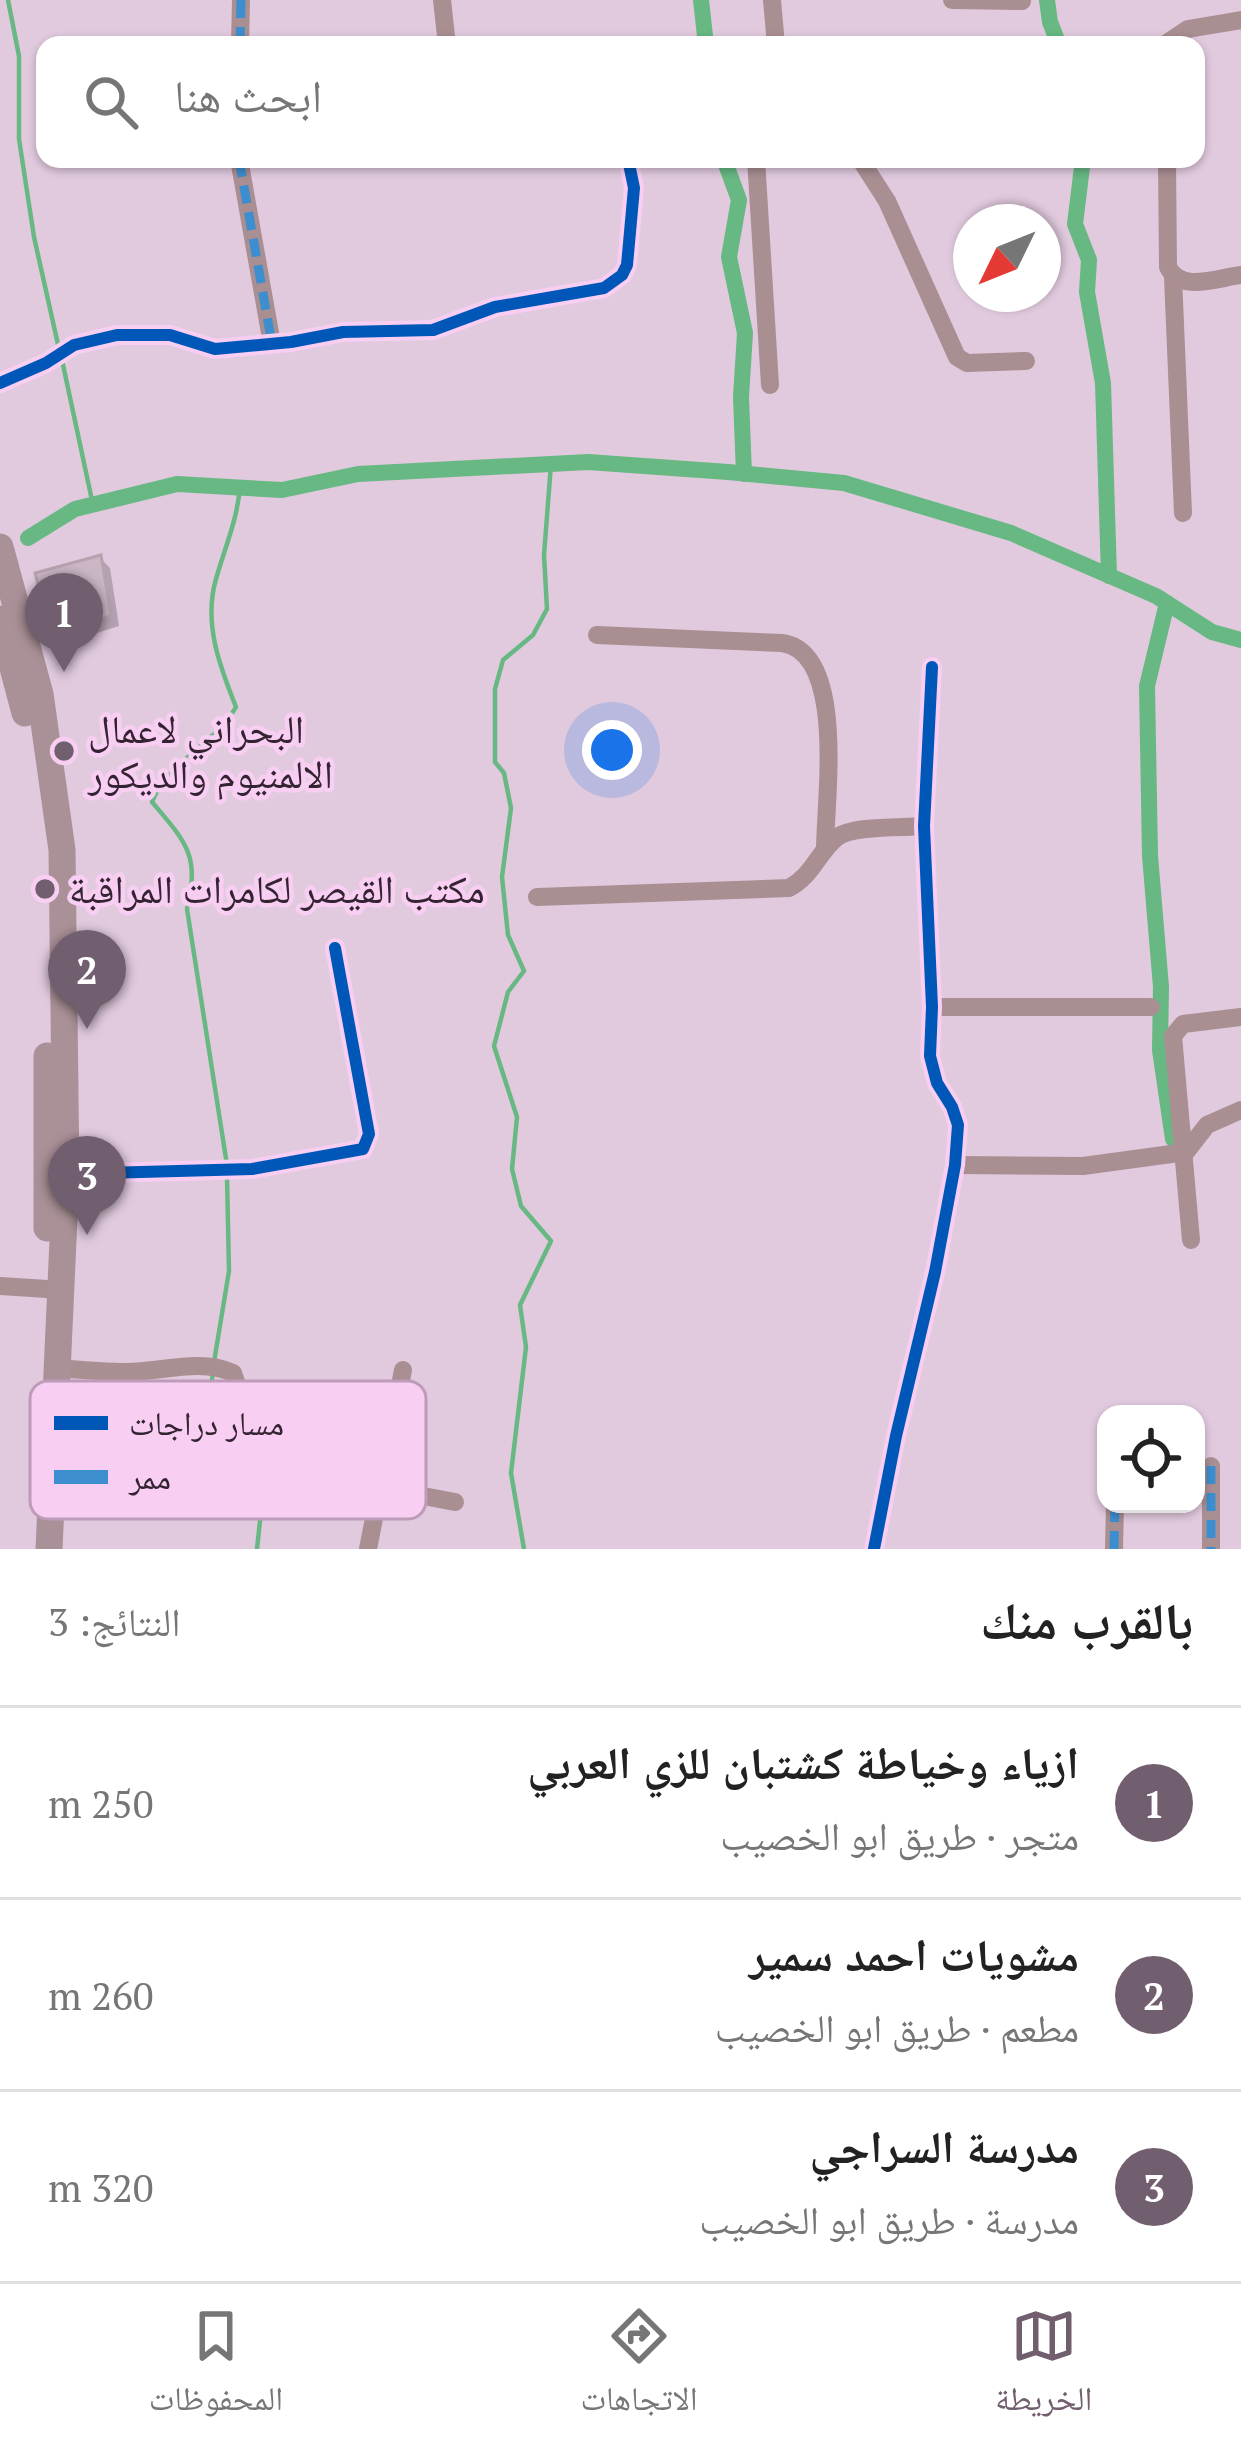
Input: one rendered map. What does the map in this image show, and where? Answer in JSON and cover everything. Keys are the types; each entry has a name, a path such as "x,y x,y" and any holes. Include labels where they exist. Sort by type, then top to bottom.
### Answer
{"main road":[{"path":"0,547 40,694 58,811 64,890 66,1174 57,1381"},
{"path":"0,619 29,737 44,853 45,1381"},
{"path":"32,1549 39,1519"},
{"path":"47,1519 50,1549"}],"street":[{"path":"240,36 241,0"},
{"path":"442,0 446,36"},
{"path":"772,0 775,36"},
{"path":"952,0 1022,1"},
{"path":"1178,36 1189,29 1241,20"},
{"path":"241,168 272,344"},
{"path":"0,383 74,345 117,335 170,334 215,349 343,332 433,330 495,307 614,283 627,265 634,188 630,168"},
{"path":"757,168 770,385"},
{"path":"866,168 886,201 957,357 967,363 1026,362"},
{"path":"1167,168 1168,267 1173,277 1183,513"},
{"path":"1173,277 1184,283 1241,275"},
{"path":"597,634 782,643 803,649 818,672 826,704 825,850"},
{"path":"874,1549 955,1165 958,1125 937,1083 930,1056 924,826 932,668"},
{"path":"537,897 789,888 810,873 846,831 924,826"},
{"path":"66,1174 252,1168 358,1151 368,1143 335,948"},
{"path":"932,1007 1150,1007"},
{"path":"1191,1240 1173,1036 1183,1024 1241,1017"},
{"path":"955,1165 1084,1166 1186,1152 1207,1125 1241,1111"},
{"path":"0,1286 46,1289"},
{"path":"58,1368 129,1372 200,1366 226,1369 236,1381"},
{"path":"401,1381 403,1370"},
{"path":"1211,1466 1211,1549"},
{"path":"426,1497 455,1502"},
{"path":"1114,1513 1114,1549"},
{"path":"368,1549 374,1519"}],"building":[{"path":"101,555 111,616 52,634 35,573"}],"waterway":[{"path":"8,0 19,56 19,139 34,237 59,349"},
{"path":"701,0 705,36"},
{"path":"1047,0 1055,36"},
{"path":"727,168 739,200 729,257 745,333 744,474"},
{"path":"1082,168 1075,224 1089,260 1087,292 1103,383 1109,576"},
{"path":"62,360 93,505"},
{"path":"28,538 75,509 177,484 282,490 358,474 588,462 728,472 844,483 1011,533 1156,596 1212,632 1241,640"},
{"path":"524,1549 511,1473 526,1347 520,1305 551,1241 521,1206 512,1169 517,1117 494,1046 508,992 524,971 508,935 502,877 511,808 504,773 495,762 495,689 503,660 533,635 547,609 544,555 551,464"},
{"path":"227,1165 187,909 191,862 181,839 152,802 168,776 236,707 219,661 211,612 240,487"},
{"path":"1167,603 1147,686 1160,1050 1173,1139"},
{"path":"214,1362 229,1271 227,1177"},
{"path":"212,1381 213,1373"},
{"path":"257,1549 260,1519"}],"marked path":[{"path":"240,36 241,0"},
{"path":"241,168 272,344"},
{"path":"1211,1466 1211,1549"},
{"path":"1114,1549 1115,1513"}],"cycle path":[{"path":"0,383 74,345 117,335 170,335 215,349 343,332 433,330 495,307 604,288 627,265 634,188 630,168"},
{"path":"874,1549 935,1272 958,1125 937,1083 930,1056 924,826 932,667"},
{"path":"66,1174 252,1169 363,1149 369,1134 335,948"}],"place":[{"name":"ازياء وخياطة كشتبان للزي العربي","path":"64,672"},
{"name":"البحراني لاعمال الالمنيوم والديكور","path":"64,751"},
{"name":"مكتب القيصر لكامرات المراقبة","path":"45,889"},
{"name":"مشويات احمد سمير","path":"87,1029"},
{"name":"مدرسة السراجي","path":"87,1235"}]}
